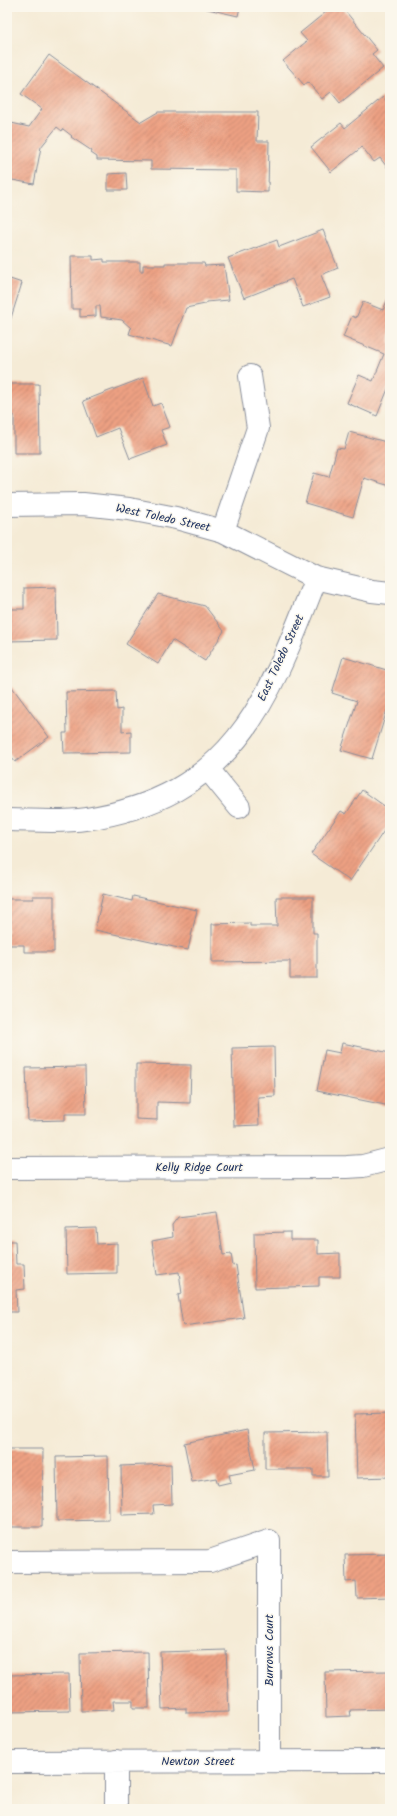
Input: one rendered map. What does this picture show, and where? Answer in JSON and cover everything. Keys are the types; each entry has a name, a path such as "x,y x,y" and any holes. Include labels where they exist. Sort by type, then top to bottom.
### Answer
{"street":[{"name":"West Toledo Street","path":"223,531 258,428 250,376"},
{"name":"West Toledo Street","path":"7,505 82,504 129,509 176,518 223,531 316,578 372,591 390,593"},
{"name":"East Toledo Street","path":"7,820 72,820 109,814 142,805 172,793 208,769 233,744 270,688 289,646 316,578"},
{"path":"208,769 239,807"},
{"name":"Kelly Ridge Court","path":"7,1168 347,1167 363,1166 390,1159"},
{"name":"Burrows Court","path":"7,1562 210,1561 269,1541 269,1760"},
{"name":"Newton Street","path":"7,1762 269,1760 390,1761"},
{"path":"116,1761 116,1809"}],"building":[{"path":"199,7 240,7 238,16"},
{"path":"332,7 342,7 377,50 372,54 383,68 340,103 331,92 322,99 308,82 304,85 283,61 307,41 300,33"},
{"path":"49,55 141,122 158,112 258,112 257,141 269,141 268,192 236,191 236,170 151,169 151,161 97,160 97,157 91,153 92,151 71,137 72,136 63,129 62,131 57,127 41,147 34,184 7,179 7,122 29,127 42,109 21,94"},
{"path":"383,97 390,105 390,171 380,158 374,162 362,147 331,172 311,147 341,123 345,128"},
{"path":"126,173 127,190 108,190 108,174"},
{"path":"323,230 338,268 321,275 330,297 303,307 292,279 244,298 228,258 277,240 279,247"},
{"path":"71,256 93,256 93,260 104,259 104,262 140,262 140,271 143,271 143,265 165,265 165,263 204,263 205,266 224,265 229,300 206,302 205,304 186,308 172,346 129,334 131,328 122,320 101,317 100,306 96,306 96,316 80,317 80,309 72,309"},
{"path":"7,278 22,283 10,321 7,320"},
{"path":"390,294 390,384 377,416 347,403 359,375 373,381 384,354 343,337 352,316 356,318 363,302 383,310"},
{"path":"143,378 153,406 161,403 170,427 161,430 167,445 130,459 118,428 96,437 83,401"},
{"path":"7,384 39,384 40,453 14,453 14,415 7,415"},
{"path":"349,432 390,443 390,486 364,478 353,517 305,503 314,473 329,477 337,448 344,449"},
{"path":"56,587 57,640 7,641 7,609 24,609 24,588"},
{"path":"158,594 205,606 224,631 205,661 172,640 158,664 126,644"},
{"path":"343,657 390,671 390,711 387,710 372,759 341,750 357,701 332,693"},
{"path":"12,687 49,737 15,762 7,751 7,691"},
{"path":"116,691 117,710 122,709 122,732 131,731 131,752 64,753 63,733 67,733 66,692"},
{"path":"362,790 390,810 390,822 350,881 311,854 341,811 346,814"},
{"path":"103,894 132,901 133,896 197,910 188,950 95,930"},
{"path":"32,896 54,896 54,952 24,952 24,945 7,945 7,899 34,899"},
{"path":"276,897 313,897 313,933 317,933 317,978 290,978 290,961 212,962 212,924 250,923 250,926 277,926"},
{"path":"342,1043 390,1053 390,1106 317,1091 325,1050 340,1053"},
{"path":"274,1047 275,1096 258,1097 259,1125 234,1126 232,1048"},
{"path":"136,1064 191,1065 190,1103 157,1102 157,1120 136,1119"},
{"path":"85,1067 86,1114 65,1114 65,1120 28,1121 26,1068"},
{"path":"217,1212 223,1255 231,1254 233,1266 236,1265 244,1318 183,1326 178,1295 182,1294 179,1272 157,1275 152,1241 173,1237 172,1225 178,1217"},
{"path":"96,1228 97,1244 117,1243 117,1273 67,1274 66,1229"},
{"path":"290,1232 290,1240 318,1240 318,1254 340,1253 340,1277 319,1277 319,1286 255,1288 254,1233"},
{"path":"7,1241 15,1241 16,1264 24,1264 25,1289 16,1290 17,1312 7,1312"},
{"path":"390,1413 390,1477 357,1478 355,1414"},
{"path":"247,1430 255,1470 229,1475 231,1482 218,1485 216,1478 192,1482 184,1443"},
{"path":"327,1432 328,1476 313,1476 313,1469 265,1469 265,1433"},
{"path":"7,1449 43,1449 42,1527 7,1527"},
{"path":"108,1456 109,1520 57,1521 56,1457"},
{"path":"171,1464 172,1504 153,1505 154,1514 122,1515 121,1466"},
{"path":"390,1554 390,1597 357,1598 356,1581 346,1582 345,1555"},
{"path":"226,1650 229,1712 186,1713 186,1708 162,1709 160,1652"},
{"path":"148,1652 149,1708 133,1708 133,1701 113,1701 114,1710 81,1711 80,1653"},
{"path":"390,1671 390,1709 350,1710 351,1716 326,1717 325,1672"},
{"path":"69,1674 70,1711 7,1712 7,1675"}]}
